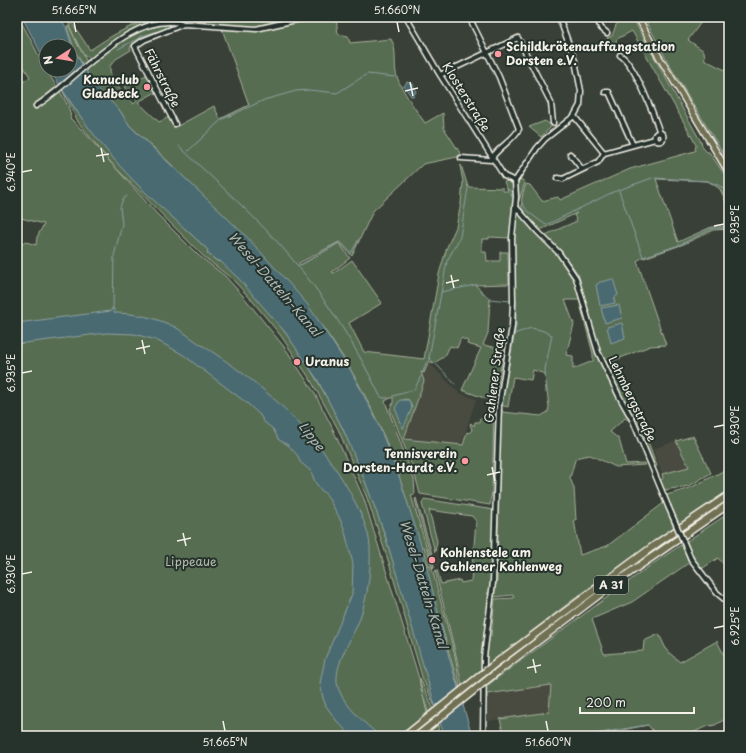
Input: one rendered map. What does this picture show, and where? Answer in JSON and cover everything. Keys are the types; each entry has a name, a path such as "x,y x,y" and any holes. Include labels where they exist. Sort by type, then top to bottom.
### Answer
{"highway":[{"name":"A 31","path":"404,736 496,663 659,542 728,496"},
{"name":"A 31","path":"417,736 497,672 616,582 729,504"}],"main road":[{"path":"638,17 655,50 729,173"}],"street":[{"name":"Fährstraße","path":"36,106 125,36 148,27 175,19 184,24 256,29 309,17"},
{"name":"Klosterstraße","path":"406,17 440,75 504,176 515,181"},
{"path":"461,158 474,158 486,161 491,160 492,157 507,144 519,129 487,52 469,17"},
{"path":"515,181 541,144 574,116 580,105 580,81 575,61 559,17"},
{"path":"596,17 601,28 607,33"},
{"name":"Fährstraße","path":"174,124 135,46 144,40 184,24"},
{"path":"440,75 518,38 551,103 553,123"},
{"path":"557,178 563,179 598,162 604,154 655,139 658,141 663,140 663,136 660,133 647,98 628,62 620,55"},
{"path":"605,92 609,92 633,145"},
{"path":"574,116 604,154"},
{"path":"655,139 656,134 660,133"},
{"path":"570,154 582,169"},
{"name":"Gahlener Straße","path":"484,736 484,657 493,582 499,406 512,326 512,238 515,206 515,181"},
{"name":"Lehmbergstraße","path":"515,206 537,231 560,253 576,278 598,352 633,421 691,559 717,593 729,603"}],"shaded area":[{"path":"428,362 459,393 476,399 461,445 404,439 424,381 420,374 421,372 424,373"},
{"path":"676,441 689,467 662,474 653,449"},
{"path":"551,685 549,712 488,721 487,694"}],"green space":[{"name":"Lippeaue","path":"17,17 38,54 38,78 51,78 69,108 70,118 156,213 198,255 225,276 243,296 285,348 314,392 331,425 364,499 419,678 427,713 421,719 427,733 438,725 439,736 17,736 17,242 21,244 26,242 36,245 37,237 44,224 17,217 17,82 20,84 30,77 17,56"},
{"path":"66,17 68,17 90,50 129,27 150,20 173,17 169,21 136,30 91,59 82,52 78,45 78,38 75,38"},
{"path":"179,17 300,17 257,27 240,27"},
{"path":"320,17 336,17 338,34 348,36 350,43 391,39 395,53 397,77 406,94 425,123 443,113 444,128 462,156 423,164 373,211 352,256 339,242 299,263 300,265 339,243 350,258 332,272 334,273 352,260 382,303 349,323 364,352 424,359 439,274 447,247 456,227 461,203 463,182 460,166 461,165 468,187 503,188 503,191 508,191 504,182 507,181 513,185 514,198 510,238 489,237 489,239 482,239 482,252 486,252 487,261 500,261 500,252 508,252 509,284 475,285 490,299 488,333 483,345 504,349 495,402 462,390 481,348 467,344 468,341 461,338 457,348 450,346 445,356 433,364 429,361 424,373 421,372 424,381 404,439 463,445 467,432 469,433 472,430 470,424 471,423 474,426 475,422 479,422 480,418 489,420 491,407 494,411 492,492 490,505 420,494 414,471 390,409 393,403 393,397 385,401 414,479 415,494 411,495 433,569 427,562 424,547 420,548 402,484 391,453 361,389 343,357 301,299 277,271 227,219 130,126 120,111 98,90 87,74 86,68 119,41 144,29 169,24 170,29 143,37 136,41 130,48 131,50 116,59 110,66 112,77 134,104 137,101 124,87 148,74 156,92 138,102 159,122 169,117 176,127 214,106 220,119 249,105 222,29 258,31","holes":["404,399 409,400 412,408 399,422"]},
{"path":"622,17 632,17 703,148 709,152 729,181 729,203 726,202 720,189 708,181 656,179 678,242 716,226 729,226 729,229 713,230 684,244 644,258 643,257 637,261 666,345 650,346 613,361 645,439 647,439 657,466 655,468 636,424 601,357 577,278 579,276 571,264 543,236 577,221 574,215 577,213 538,231 528,219 522,205 523,192 526,184 530,185 542,201 558,197 560,200 630,169 695,151 696,145 632,31 617,39 615,44 610,44 607,38 612,36 616,25"},
{"path":"644,17 699,17 702,21 688,40 704,51 705,60 729,72 729,163 670,66"},
{"path":"68,25 75,38 70,38 67,28"},
{"path":"78,44 87,62 83,65 78,56"},
{"path":"61,88 93,133 129,174 208,250 208,253 215,260 222,262 243,281 273,317 304,360 331,406 354,453 373,502 406,603 436,705 435,707 422,677 389,563 367,498 338,429 310,379 281,336 250,298 232,279 203,256 110,162 78,122"},
{"path":"545,121 552,126 541,137 529,127"},
{"path":"519,178 525,182 518,204 517,182"},
{"path":"518,211 557,253 575,278 600,361 633,423 625,418 610,432 619,439 626,464 644,463 645,465 616,467 590,455 579,457 575,460 570,478 574,488 576,520 574,520 580,555 607,546 665,502 656,483 657,483 676,526 574,599 485,667 488,635 491,636 495,599 514,598 513,595 493,597 497,580 500,411 502,409 502,412 541,416 548,412 549,407 545,374 533,370 531,380 513,377 508,407 500,405 512,338 514,229 516,212","holes":["565,300 579,300 593,354 593,361 573,369 573,356 566,355 574,324"]},
{"path":"693,436 711,473 689,486 664,490 660,481 663,478 662,474 689,467 676,441"},
{"path":"729,468 729,490 678,525 669,505 667,495 690,488"},
{"path":"416,498 433,557 434,568 415,500"},
{"path":"424,499 494,510 490,592 487,593 489,596 481,670 462,686 456,655 435,571 437,570 441,584 460,580 461,583 471,581 476,521 472,516 429,510 437,541 435,552 422,504"},
{"path":"729,513 729,566 727,568 718,558 700,570 694,567 690,562 632,602 592,619 604,654 643,651 644,641 659,634 667,651 680,662 717,641 726,659 729,657 729,717 715,725 705,727 686,736 657,736 648,725 592,736 504,736 500,719 549,712 551,685 487,694 487,698 485,694 485,687 651,565"},
{"path":"426,562 433,572 455,656 460,686 459,688 424,563"},
{"path":"420,678 433,708 428,712 420,685"}],"water":[{"path":"22,17 60,17 66,27 70,38 38,38 38,48"},
{"name":"Wesel-Datteln-Kanal","path":"78,58 94,84 120,111 130,126 246,236 308,305 350,369 377,421 399,476 422,548 449,657 472,736 444,736 385,535 365,481 343,429 317,379 285,332 239,279 220,261 217,261 207,253 208,250 141,188 120,166 88,127 55,78 78,78"},
{"path":"407,82 413,84 416,92 413,96 411,96 404,86"},
{"path":"613,279 618,295 614,298 615,303 600,306 596,285 600,282"},
{"path":"619,305 622,318 605,323 601,308"},
{"path":"112,308 114,309 114,313 146,317 175,327 245,375 286,410 305,430 338,473 352,496 364,521 368,534 370,556 365,601 357,626 339,666 337,683 343,698 348,705 380,736 351,736 336,720 326,706 323,698 320,683 325,659 352,594 353,564 344,528 338,515 326,494 315,482 311,471 300,462 298,456 288,445 279,440 273,429 264,422 260,415 248,404 182,354 156,340 134,334 106,333 17,344 17,323 111,311"},
{"path":"622,323 625,338 611,343 607,327"},
{"path":"400,400 409,400 412,408 403,429 395,408"}],"pier":[{"path":"460,687 465,703 439,724 434,708"}],"waterway":[{"path":"118,49 142,36 168,28"},
{"path":"188,151 221,120 264,100 296,91 309,90 337,93 367,74 395,77"},
{"path":"179,146 252,216 293,260 330,308 341,325 362,360 380,396 383,398 389,398"},
{"path":"522,203 528,212 546,225 613,192 652,178"},
{"path":"655,178 707,181 720,186 729,194"},
{"path":"429,358 447,261 460,237 468,188"},
{"path":"509,189 512,197"},
{"path":"619,191 643,257 679,245 713,228 729,228"},
{"path":"113,309 114,256 122,224 120,207 123,199 127,196"},
{"path":"341,242 351,253 359,239"},
{"path":"301,265 339,243"},
{"path":"441,292 475,285 490,299 510,301"},
{"path":"502,404 516,325 516,301"},
{"path":"514,334 531,328 541,330 552,335 545,369 546,393"},
{"path":"429,358 434,363"},
{"path":"423,372 426,363"},
{"path":"436,364 455,384"},
{"path":"393,396 414,390 421,376"},
{"path":"583,736 647,725"}],"place":[{"name":"Schildkrötenauffangstation Dorsten e.V.","path":"498,54"},
{"name":"Kanuclub Gladbeck","path":"147,87"},
{"name":"Uranus","path":"297,362"},
{"name":"Tennisverein Dorsten-Hardt e.V.","path":"465,461"},
{"name":"Kohlenstele am Gahlener Kohlenweg","path":"432,560"}],"water label":[{"name":"Lippe","path":"312,436"}]}
